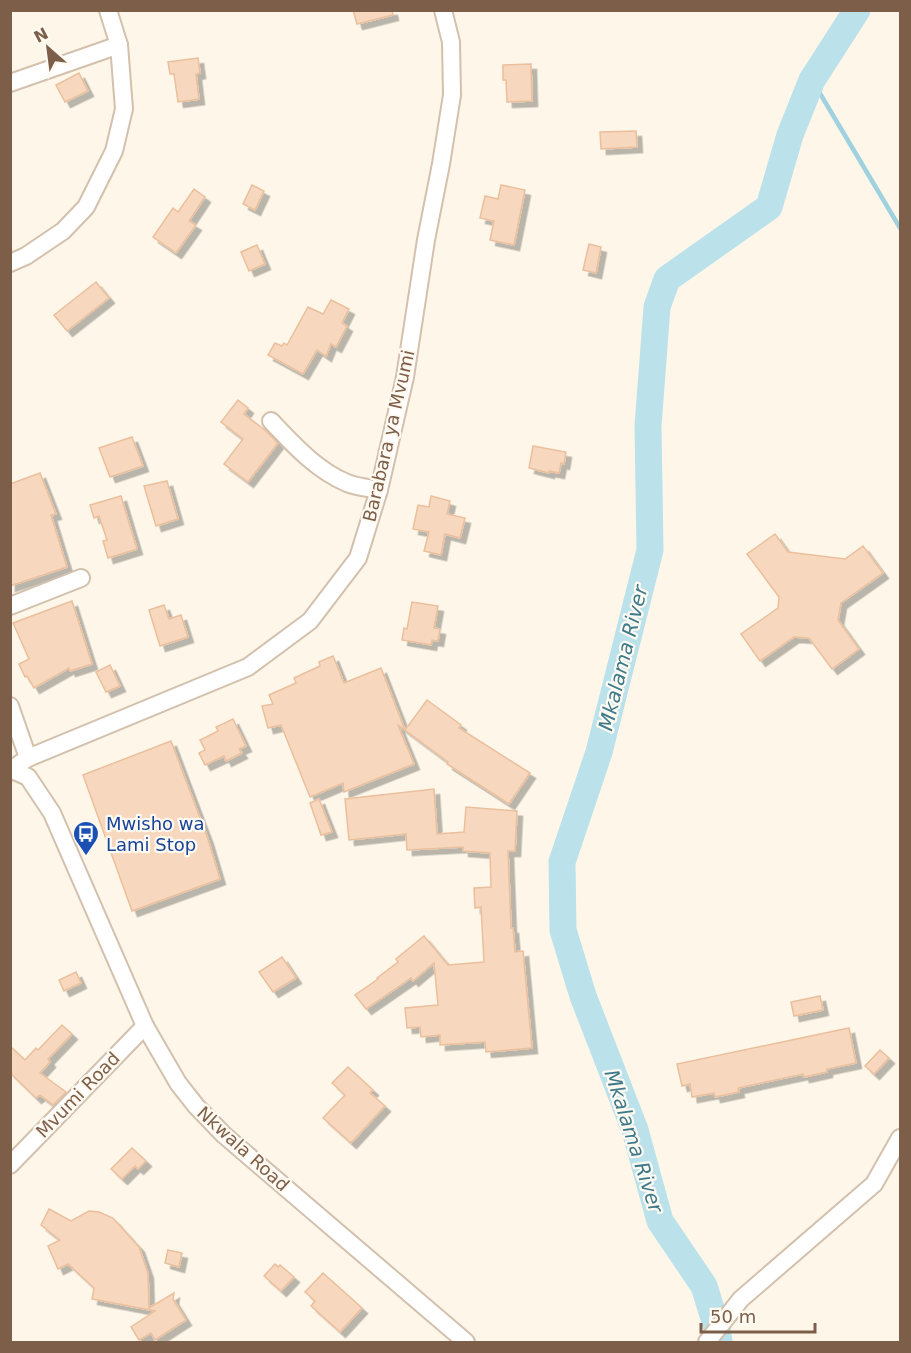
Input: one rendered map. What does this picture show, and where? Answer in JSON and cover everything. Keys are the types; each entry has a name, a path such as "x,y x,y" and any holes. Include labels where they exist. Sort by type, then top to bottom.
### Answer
{"street":[{"path":"10,263 26,256 63,231 86,207 114,151 124,109 119,45 108,10"},
{"name":"Barabara ya Mvumi","path":"19,767 248,667 310,621 358,558 380,490 405,377 452,94 451,42 443,10"},
{"path":"10,83 119,45"},
{"path":"270,421 305,456 327,471 348,483 380,490"},
{"path":"10,606 81,578"},
{"name":"Nkwala Road","path":"10,706 19,767 52,813 145,1026 178,1083 224,1135 466,1342"},
{"name":"Mvumi Road","path":"10,1165 145,1026"},
{"path":"708,1342 741,1299 874,1184 900,1138"}],"building":[{"path":"353,10 392,10 393,15 357,24"},
{"path":"198,58 200,73 196,74 199,99 178,102 174,74 170,74 168,62"},
{"path":"531,64 532,101 507,102 503,65"},
{"path":"79,73 88,91 65,102 56,85"},
{"path":"636,131 637,147 601,149 600,132"},
{"path":"252,185 264,191 255,210 243,204"},
{"path":"501,185 525,190 514,245 490,240 494,221 480,218 485,196 498,199"},
{"path":"194,189 205,197 189,221 196,225 176,253 153,237 173,208 178,212"},
{"path":"589,244 601,247 596,273 583,270"},
{"path":"257,245 265,264 249,271 241,252"},
{"path":"96,282 109,298 67,331 54,315"},
{"path":"331,300 349,309 342,323 347,326 336,347 331,344 326,356 317,350 303,374 268,355 275,343 282,346 284,343 287,345 308,307 323,314"},
{"path":"238,400 248,408 244,414 278,443 248,482 224,464 243,439 221,422"},
{"path":"132,437 143,466 110,477 99,448"},
{"path":"533,446 566,452 564,464 561,463 559,473 529,468"},
{"path":"40,473 56,514 51,515 67,567 10,586 10,484"},
{"path":"167,481 178,519 156,526 144,486"},
{"path":"121,496 137,549 108,558 103,541 107,540 99,516 94,518 90,505"},
{"path":"431,496 450,501 447,514 465,518 460,538 445,534 441,555 424,551 429,532 413,529 418,505 429,507"},
{"path":"775,534 788,552 845,559 863,546 883,573 841,603 838,620 859,649 832,669 809,638 794,637 760,661 741,634 778,608 779,597 747,554"},
{"path":"72,601 92,664 70,671 69,668 34,688 27,676 25,677 19,664 29,659 13,623"},
{"path":"412,602 438,606 434,628 440,629 438,641 432,640 431,645 402,640 404,628 407,629"},
{"path":"164,605 169,619 181,615 188,637 160,646 149,610"},
{"path":"333,656 344,683 381,668 405,730 398,725 414,764 344,792 343,783 310,797 281,725 268,728 262,706 273,704 269,695 296,683 294,678 320,666 319,662"},
{"path":"110,665 120,686 106,692 96,672"},
{"path":"427,700 461,725 459,728 530,773 509,804 447,764 448,762 405,730"},
{"path":"233,719 246,746 239,749 242,753 226,761 224,756 205,765 199,753 205,750 200,740 218,731 216,727"},
{"path":"171,741 208,839 220,879 132,911 83,775"},
{"path":"434,789 437,834 464,832 466,807 517,811 515,851 508,851 511,928 513,928 515,952 523,951 532,1048 486,1052 485,1042 440,1045 440,1035 421,1037 420,1027 407,1028 405,1008 438,1005 434,963 413,981 411,978 366,1009 355,995 398,962 396,959 424,936 448,965 484,962 481,907 475,908 474,888 491,887 490,853 463,851 463,847 407,850 406,834 349,840 345,799"},
{"path":"319,799 332,832 321,835 310,803"},
{"path":"282,957 296,978 273,992 259,972"},
{"path":"76,972 81,983 64,991 59,980"},
{"path":"820,996 823,1010 794,1016 791,1002"},
{"path":"62,1025 72,1034 48,1059 50,1062 40,1073 66,1092 53,1105 40,1095 36,1098 10,1073 10,1046 25,1060"},
{"path":"849,1028 856,1063 804,1077 803,1074 738,1088 739,1092 715,1097 714,1093 692,1097 690,1084 682,1086 677,1064"},
{"path":"880,1050 889,1058 874,1074 865,1066"},
{"path":"348,1067 373,1090 370,1093 385,1106 351,1143 323,1118 345,1095 332,1083"},
{"path":"132,1148 146,1161 138,1169 135,1166 122,1179 111,1169"},
{"path":"49,1209 71,1221 89,1211 99,1212 113,1218 139,1247 148,1273 149,1308 174,1293 173,1299 186,1320 155,1340 151,1333 139,1340 131,1327 155,1311 92,1299 94,1288 68,1264 58,1269 48,1246 60,1240 41,1225"},
{"path":"168,1250 182,1253 179,1267 165,1263"},
{"path":"275,1264 278,1267 280,1265 294,1277 281,1291 264,1276"},
{"path":"323,1273 362,1308 340,1332 311,1306 315,1301 305,1292"}],"waterway":[{"name":"Mkalama River","path":"719,1342 704,1286 660,1221 635,1130 583,996 563,930 562,862 599,752 650,550 648,426 657,307 667,279 769,207 790,135 812,80 857,10"},
{"path":"812,80 900,228"}],"place":[{"name":"Mwisho wa Lami Stop","path":"86,857"}]}
